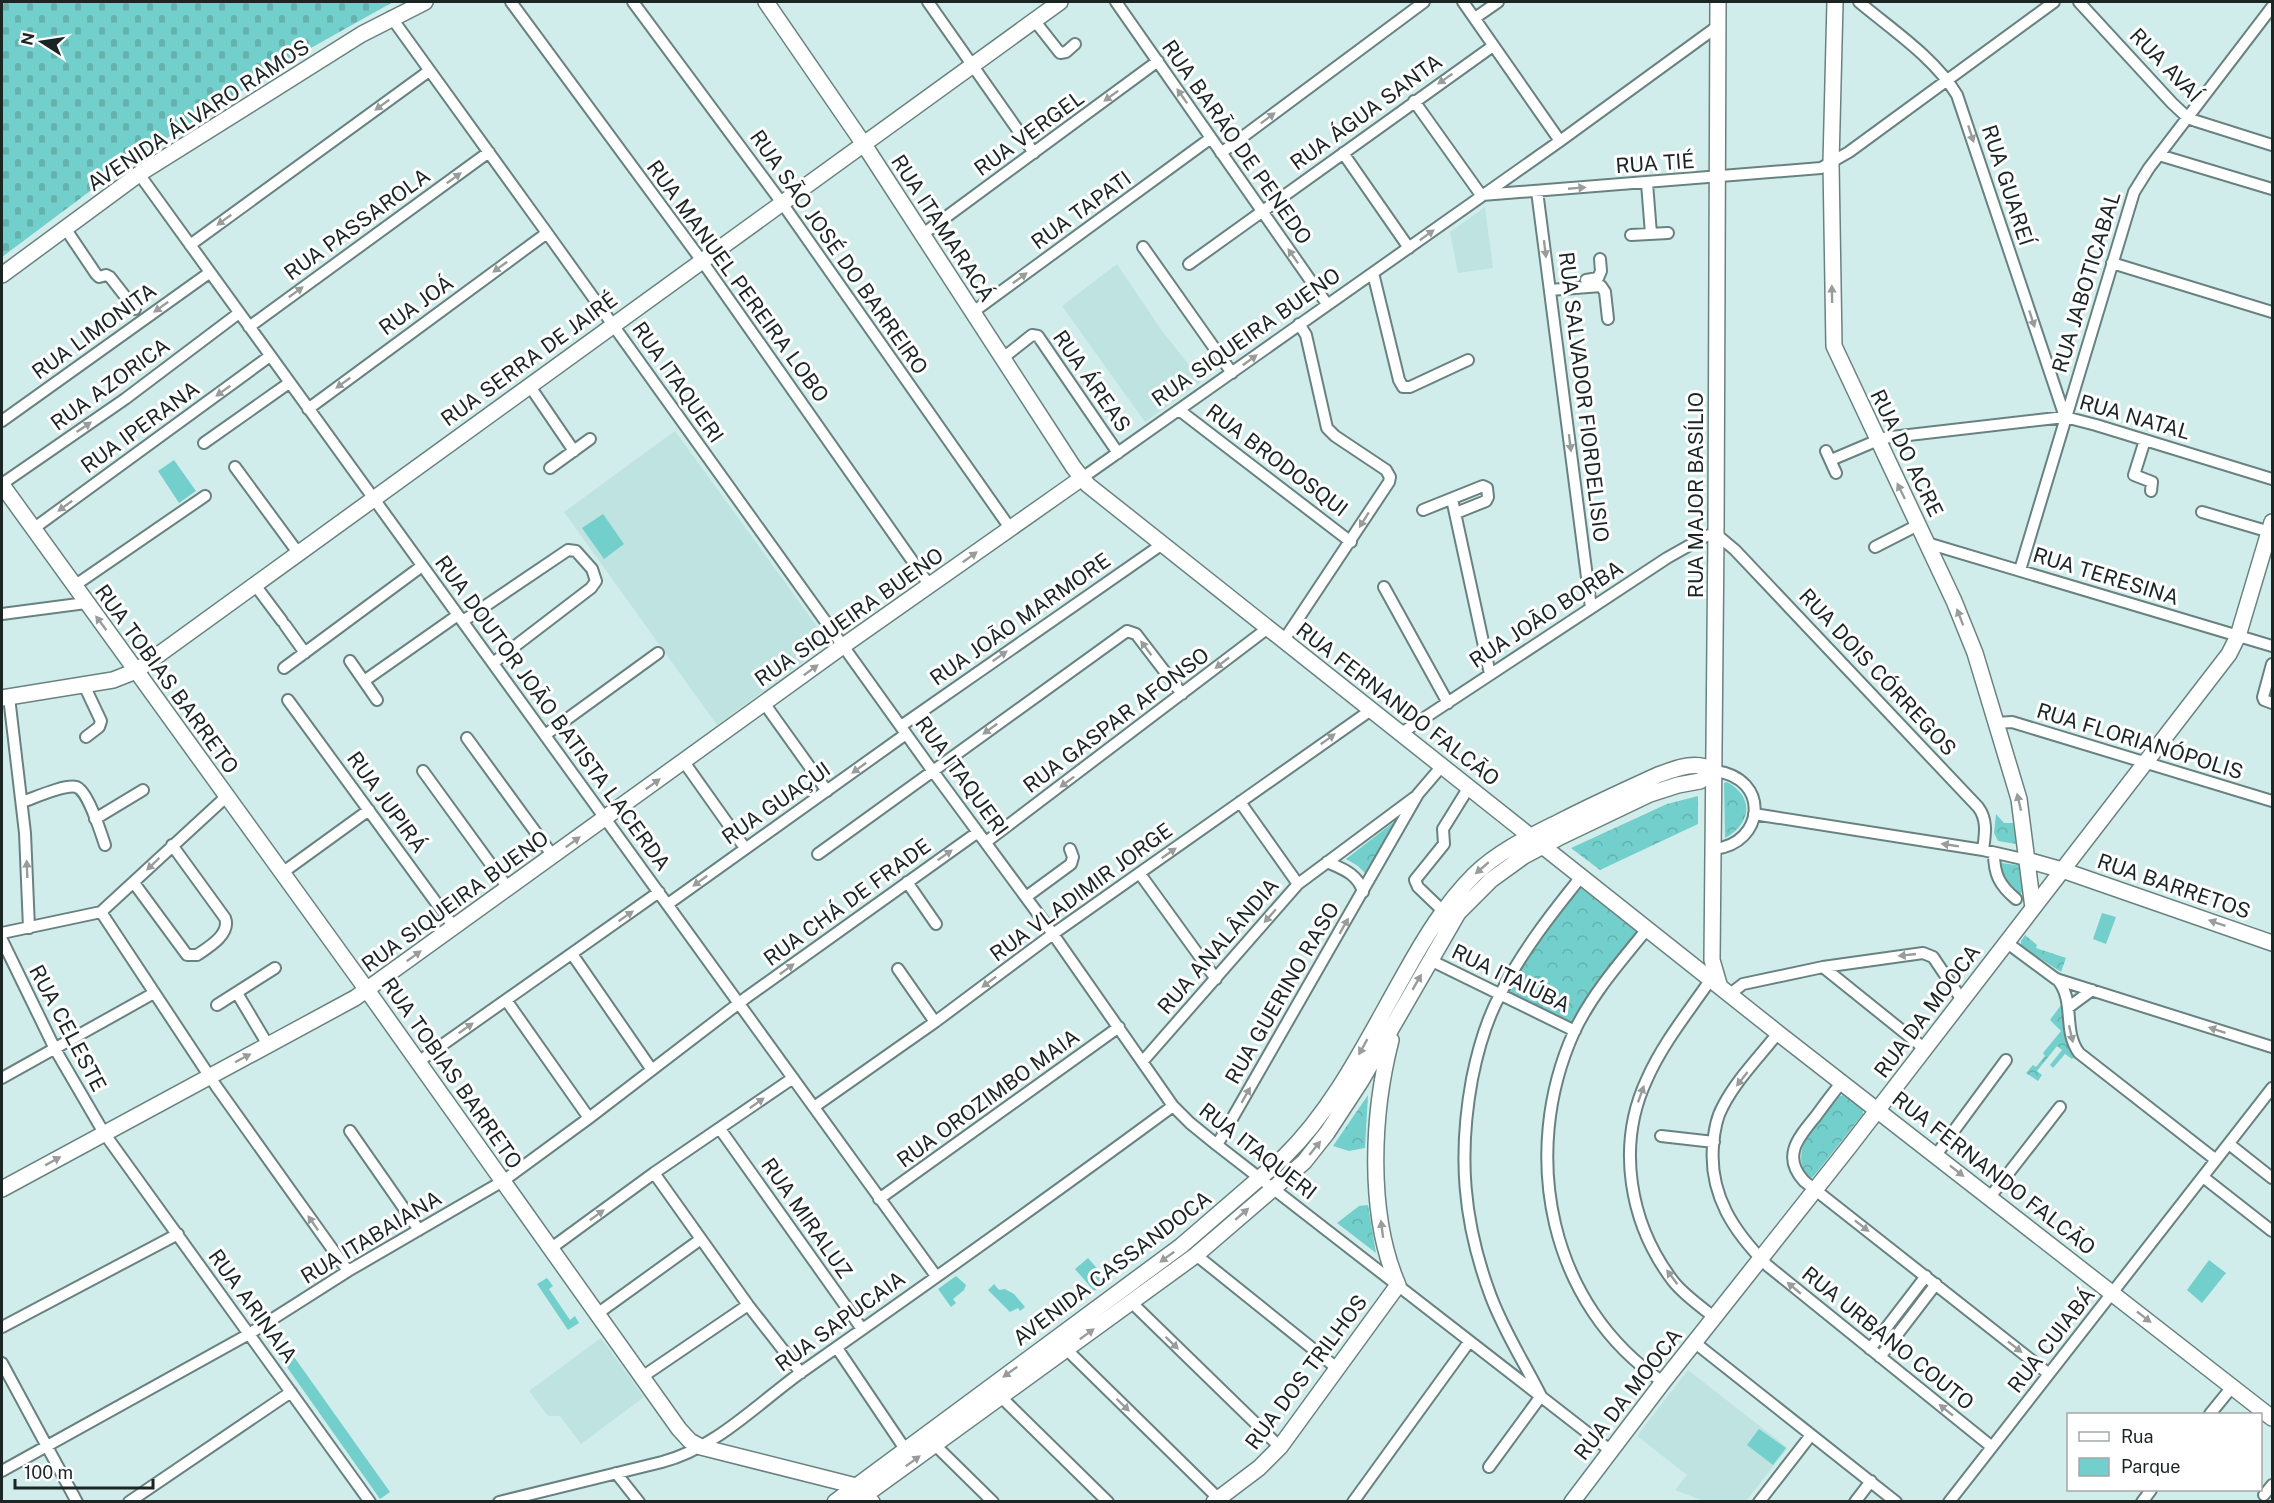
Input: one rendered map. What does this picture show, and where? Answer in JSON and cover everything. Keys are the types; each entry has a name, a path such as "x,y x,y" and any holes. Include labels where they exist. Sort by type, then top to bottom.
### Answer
{"main road":[{"name":"AVENIDA ÁLVARO RAMOS","path":"2,275 139,174 391,18 425,2"},
{"name":"RUA ITAMARACÁ","path":"766,2 863,143 1082,478"},
{"name":"RUA SERRA DE JAIRÉ","path":"5,697 84,685 125,676 136,670 1060,2"},
{"name":"RUA MAJOR BASÍLIO","path":"1718,2 1713,966 1720,986"},
{"name":"RUA DO ACRE","path":"1835,2 1831,163 1834,346 1876,440 1954,601 1975,653 2019,799 2033,908"},
{"name":"RUA SIQUEIRA BUENO","path":"2,1189 367,990 843,646 1082,478"},
{"name":"RUA FERNANDO FALCÃO","path":"1082,478 1161,545 1778,1033 2272,1418"},
{"name":"RUA TOBIAS BARRETO","path":"2,484 367,990 679,1429 690,1441 701,1447 862,1496"},
{"name":"RUA DA MOOCA","path":"1572,1502 1694,1342 1878,1110 2229,654 2238,636 2271,527"},
{"path":"1590,815 1678,768 1698,765 1715,771"},
{"name":"AVENIDA CASSANDOCA","path":"835,1502 862,1496 1001,1397 1060,1344 1181,1246 1299,1142 1339,1088 1425,938 1443,911 1474,874 1491,860 1530,836 1590,815"},
{"name":"AVENIDA CASSANDOCA","path":"862,1496 905,1449 1060,1344 1131,1302 1196,1255 1304,1162 1327,1133 1361,1081 1458,913 1473,896 1509,867 1590,815"},
{"name":"RUA BARRETOS","path":"2027,860 2272,943"},
{"path":"1689,962 1705,961 1712,953 1714,945"},
{"path":"1396,1022 1380,1093 1376,1166 1385,1251 1398,1285"},
{"name":"RUA DOS TRILHOS","path":"1216,1500 1259,1468 1280,1447 1398,1285"}],"street":[{"name":"RUA MANUEL PEREIRA LOBO","path":"511,2 702,261 930,586"},
{"name":"RUA SÃO JOSÉ DO BARREIRO","path":"633,2 783,203 1010,528"},
{"path":"928,2 1034,153"},
{"name":"RUA BARÃO DE PENEDO","path":"1116,2 1327,304"},
{"path":"1221,153 1424,2"},
{"path":"1463,2 1560,141"},
{"path":"1475,18 1498,2"},
{"name":"RUA GUAREÍ","path":"1859,2 1948,81 1963,110 2065,417"},
{"name":"RUA TIÉ","path":"1481,195 1810,171 1831,163 1948,81 2054,2"},
{"name":"RUA AVAÍ","path":"2079,2 2172,104 2188,118 2272,145"},
{"name":"RUA JABOTICABAL","path":"2020,570 2134,192 2159,155 2272,8"},
{"name":"RUA ITAQUERI","path":"391,18 548,233 903,730 1053,934 1173,1106 1217,1145 1611,1451"},
{"path":"1034,20 1060,53 1066,52 1075,44"},
{"name":"RUA SIQUEIRA BUENO","path":"1082,478 1560,141 1718,26"},
{"path":"1698,41 1718,47"},
{"name":"RUA ÁGUA SANTA","path":"1189,264 1493,46"},
{"name":"RUA VERGEL","path":"923,234 1158,62"},
{"path":"189,245 429,71"},
{"path":"1414,101 1481,195"},
{"name":"RUA TAPATI","path":"973,312 1211,138"},
{"name":"RUA PASSAROLA","path":"249,327 489,152"},
{"path":"1343,153 1409,248"},
{"path":"2159,155 2272,189"},
{"path":"1515,172 1514,180 1519,192"},
{"name":"RUA DOUTOR JOÃO BATISTA LACERDA","path":"139,174 936,1276"},
{"path":"1647,183 1651,234"},
{"name":"RUA SALVADOR FIORDELISIO","path":"1538,191 1591,608"},
{"path":"65,228 96,274 99,277 106,274 110,277 135,309"},
{"name":"RUA JOÁ","path":"308,408 548,233"},
{"path":"1631,235 1668,233"},
{"path":"1143,247 1232,373"},
{"path":"1550,287 1598,278 1601,271 1600,259"},
{"path":"2112,263 2272,312"},
{"name":"RUA LIMONITA","path":"2,421 209,273"},
{"path":"1373,273 1399,380 1403,387 1410,387 1468,360"},
{"path":"1550,287 1601,286 1605,292 1608,318"},
{"name":"RUA AZORICA","path":"2,484 125,399 239,313"},
{"path":"1284,640 1351,542 1390,477 1386,470 1335,436 1327,428 1306,335 1299,324"},
{"name":"RUA ÁREAS","path":"1003,358 1029,337 1035,334 1038,336 1118,453"},
{"name":"RUA IPERANA","path":"33,529 270,356"},
{"path":"204,443 289,383"},
{"path":"529,385 574,451"},
{"name":"RUA BRODOSQUI","path":"1179,410 1351,542"},
{"name":"RUA NATAL","path":"1836,473 1828,455 1876,440 2065,417 2272,479"},
{"path":"550,468 590,439"},
{"path":"2145,440 2134,475 2152,482 2151,491"},
{"path":"235,467 299,554"},
{"path":"1423,510 1483,486 1487,488 1486,501 1456,513"},
{"path":"74,586 205,496"},
{"path":"1452,499 1490,675"},
{"path":"2202,512 2271,527"},
{"path":"1875,547 1918,525"},
{"name":"RUA JOÃO BORBA","path":"1400,734 1667,558 1706,536 1716,534"},
{"name":"RUA DOIS CÓRREGOS","path":"1716,534 1735,550 1978,807 1982,812 1985,827 1983,850"},
{"name":"RUA TERESINA","path":"1927,543 2272,646"},
{"name":"RUA JOÃO MARMORE","path":"903,730 1161,545"},
{"path":"364,681 561,554 568,550 576,551 595,573 594,584 493,663"},
{"path":"284,668 422,566"},
{"path":"255,585 305,652"},
{"path":"1384,587 1448,703"},
{"path":"2,614 86,603"},
{"name":"RUA GASPAR AFONSO","path":"986,842 1268,628"},
{"path":"818,854 1127,631 1136,634 1182,694"},
{"path":"545,735 658,652"},
{"path":"350,661 377,700"},
{"path":"2272,664 2263,696 2264,700 2272,703"},
{"path":"84,685 101,721 99,727 86,737"},
{"path":"5,697 22,802 29,928"},
{"name":"RUA JUPIRÁ","path":"288,700 454,927"},
{"path":"765,703 827,791"},
{"name":"RUA VLADIMIR JORGE","path":"814,1107 935,1022 1053,934 1371,710"},
{"name":"RUA FLORIANÓPOLIS","path":"1996,723 2012,723 2272,801"},
{"name":"RUA GUAÇUI","path":"668,904 827,791 903,730"},
{"path":"467,738 553,856"},
{"path":"684,762 745,848"},
{"path":"1418,794 1442,766"},
{"path":"423,771 508,888"},
{"path":"1714,849 1730,846 1739,840 1747,832 1754,814 1753,797 1747,786 1736,776 1715,771"},
{"path":"22,802 76,786 82,789 105,845"},
{"path":"1443,911 1418,887 1415,880 1444,844 1443,829 1469,787"},
{"path":"95,819 143,790"},
{"name":"RUA ANALÂNDIA","path":"1143,1060 1298,884 1418,794"},
{"name":"RUA GUERINO RASO","path":"1217,1145 1418,794"},
{"path":"2,933 101,912 226,796"},
{"path":"1240,802 1298,884"},
{"path":"282,873 369,810"},
{"path":"1754,814 1983,850 2027,860"},
{"name":"RUA CHÁ DE FRADE","path":"740,1003 978,832"},
{"path":"134,883 182,949 190,956 200,953 223,933 227,926 223,915 172,845"},
{"path":"1026,897 1071,864 1073,857 1070,849"},
{"path":"1994,853 1997,879 2004,890 2016,899"},
{"path":"1327,862 1351,873 1359,881 1363,892"},
{"path":"1140,874 1216,979"},
{"path":"1489,1467 1541,1396 1503,1325 1490,1295 1469,1223 1464,1186 1463,1138 1469,1095 1479,1045 1500,994 1532,942 1581,877"},
{"path":"907,882 936,924"},
{"path":"418,1062 659,892"},
{"path":"101,912 209,1077 348,1271"},
{"path":"1648,928 1608,978 1575,1031 1556,1082 1547,1138 1547,1171 1558,1236 1578,1286 1606,1330 1633,1360 1663,1382"},
{"name":"RUA CELESTE","path":"2,940 56,1048 104,1133"},
{"path":"2006,942 2056,979 2064,988 2069,1007 2070,1035 2079,1053 2216,1160"},
{"path":"572,954 652,1070"},
{"path":"1714,1317 1674,1282 1659,1261 1638,1216 1631,1185 1629,1158 1631,1132 1638,1100 1661,1051 1720,986 1743,984 1823,967 1883,957 1930,954 1962,999"},
{"name":"RUA ITAIÚBA","path":"1430,960 1575,1031"},
{"path":"1823,967 1924,1049"},
{"path":"217,1005 275,968"},
{"path":"898,969 935,1022"},
{"path":"2056,979 2272,1047"},
{"path":"2069,1007 2092,990"},
{"path":"2,1078 154,993"},
{"path":"237,993 268,1045"},
{"path":"506,1000 589,1118"},
{"name":"RUA ITABAIANA","path":"2,1471 249,1334 348,1271 503,1181 740,1003"},
{"name":"RUA OROZIMBO MAIA","path":"879,1199 1119,1027"},
{"name":"RUA URBANO COUTO","path":"1778,1033 1723,1106 1716,1125 1712,1157 1715,1186 1733,1224 1760,1259 1992,1447"},
{"path":"1936,1155 2006,1060"},
{"path":"550,1249 654,1173 793,1078"},
{"path":"1842,1082 1798,1138 1793,1163 1797,1173 2049,1374"},
{"name":"RUA CUIABÁ","path":"1948,1502 2272,1088"},
{"name":"RUA SAPUCAIA","path":"499,1502 678,1458 701,1447 801,1372 1173,1106"},
{"path":"1990,1197 2060,1107"},
{"name":"RUA MIRALUZ","path":"720,1129 862,1329"},
{"path":"350,1131 419,1230"},
{"name":"RUA ARINAIA","path":"104,1133 370,1502"},
{"path":"1661,1136 1714,1142"},
{"path":"2229,1144 2272,1178"},
{"path":"654,1173 748,1305 801,1372"},
{"path":"2203,1177 2272,1231"},
{"path":"2,1327 178,1234"},
{"path":"597,1314 700,1239"},
{"path":"1196,1255 1338,1369"},
{"path":"1870,1349 1926,1276"},
{"path":"1880,1358 1936,1284"},
{"path":"1131,1302 1280,1447"},
{"path":"642,1377 748,1305"},
{"path":"1897,1315 1907,1322"},
{"path":"1353,1502 1469,1342"},
{"path":"1694,1342 1896,1502"},
{"path":"1060,1344 1216,1500"},
{"path":"837,1348 905,1449"},
{"path":"2,1363 77,1502"},
{"path":"2212,1413 2232,1387"},
{"path":"129,1502 291,1392"},
{"path":"1001,1397 1108,1502"},
{"path":"1759,1502 1811,1436"},
{"path":"935,1445 993,1502"},
{"path":"616,1473 639,1502"},
{"path":"1855,1502 1871,1481"},
{"path":"2264,1495 2272,1485"}],"shaded area":[{"path":"1485,207 1493,268 1458,273 1450,232"},
{"path":"1117,264 1162,331 1202,381 1145,422 1062,306"},
{"path":"675,431 829,643 717,725 564,512"},
{"path":"601,1338 644,1397 581,1444 560,1416 548,1416 529,1391"},
{"path":"1688,1370 1788,1448 1746,1501 1704,1501 1675,1490 1687,1475 1637,1436"}],"green space":[{"path":"2,2 393,2 302,53 129,162 2,257"},
{"path":"174,460 196,491 179,503 158,471"},
{"path":"603,514 624,544 604,559 582,528"},
{"path":"1727,782 1742,795 1746,803 1746,810 1740,825 1725,838 1724,783"},
{"path":"1698,796 1698,824 1600,870 1571,848 1667,804"},
{"path":"1996,814 2004,823 2013,823 2016,844 1998,841 1994,833"},
{"path":"1395,821 1366,874 1346,859"},
{"path":"2002,863 2023,866 2024,891 2020,894 2007,884 1999,867"},
{"path":"1581,877 1648,928 1575,1031 1501,992"},
{"path":"2102,913 2116,917 2106,944 2093,939"},
{"path":"2025,935 2037,945 2036,948 2066,958 2061,972 2021,946"},
{"path":"2061,1005 2066,1033 2075,1056 2072,1059 2065,1054 2053,1068 2050,1065 2062,1050 2057,1046 2037,1071 2042,1075 2038,1081 2026,1073 2033,1065 2036,1067 2045,1056 2043,1053 2061,1031 2050,1020"},
{"path":"1368,1095 1365,1148 1349,1151 1333,1146"},
{"path":"1844,1095 1863,1109 1863,1114 1813,1177 1809,1178 1803,1167 1801,1156 1804,1145 1816,1124 1840,1096"},
{"path":"1368,1205 1376,1253 1337,1223 1359,1206"},
{"path":"1088,1258 1107,1280 1094,1291 1075,1269"},
{"path":"2209,1260 2226,1273 2202,1303 2187,1290"},
{"path":"956,1276 966,1285 964,1290 953,1299 956,1303 951,1307 938,1289"},
{"path":"547,1278 553,1286 549,1289 570,1320 575,1316 579,1323 568,1330 537,1284"},
{"path":"994,1284 999,1290 1005,1289 1014,1294 1025,1307 1020,1311 1018,1308 1010,1312 988,1290"},
{"path":"292,1354 390,1492 380,1499 282,1360"},
{"path":"1759,1429 1786,1448 1773,1465 1747,1445"}]}
